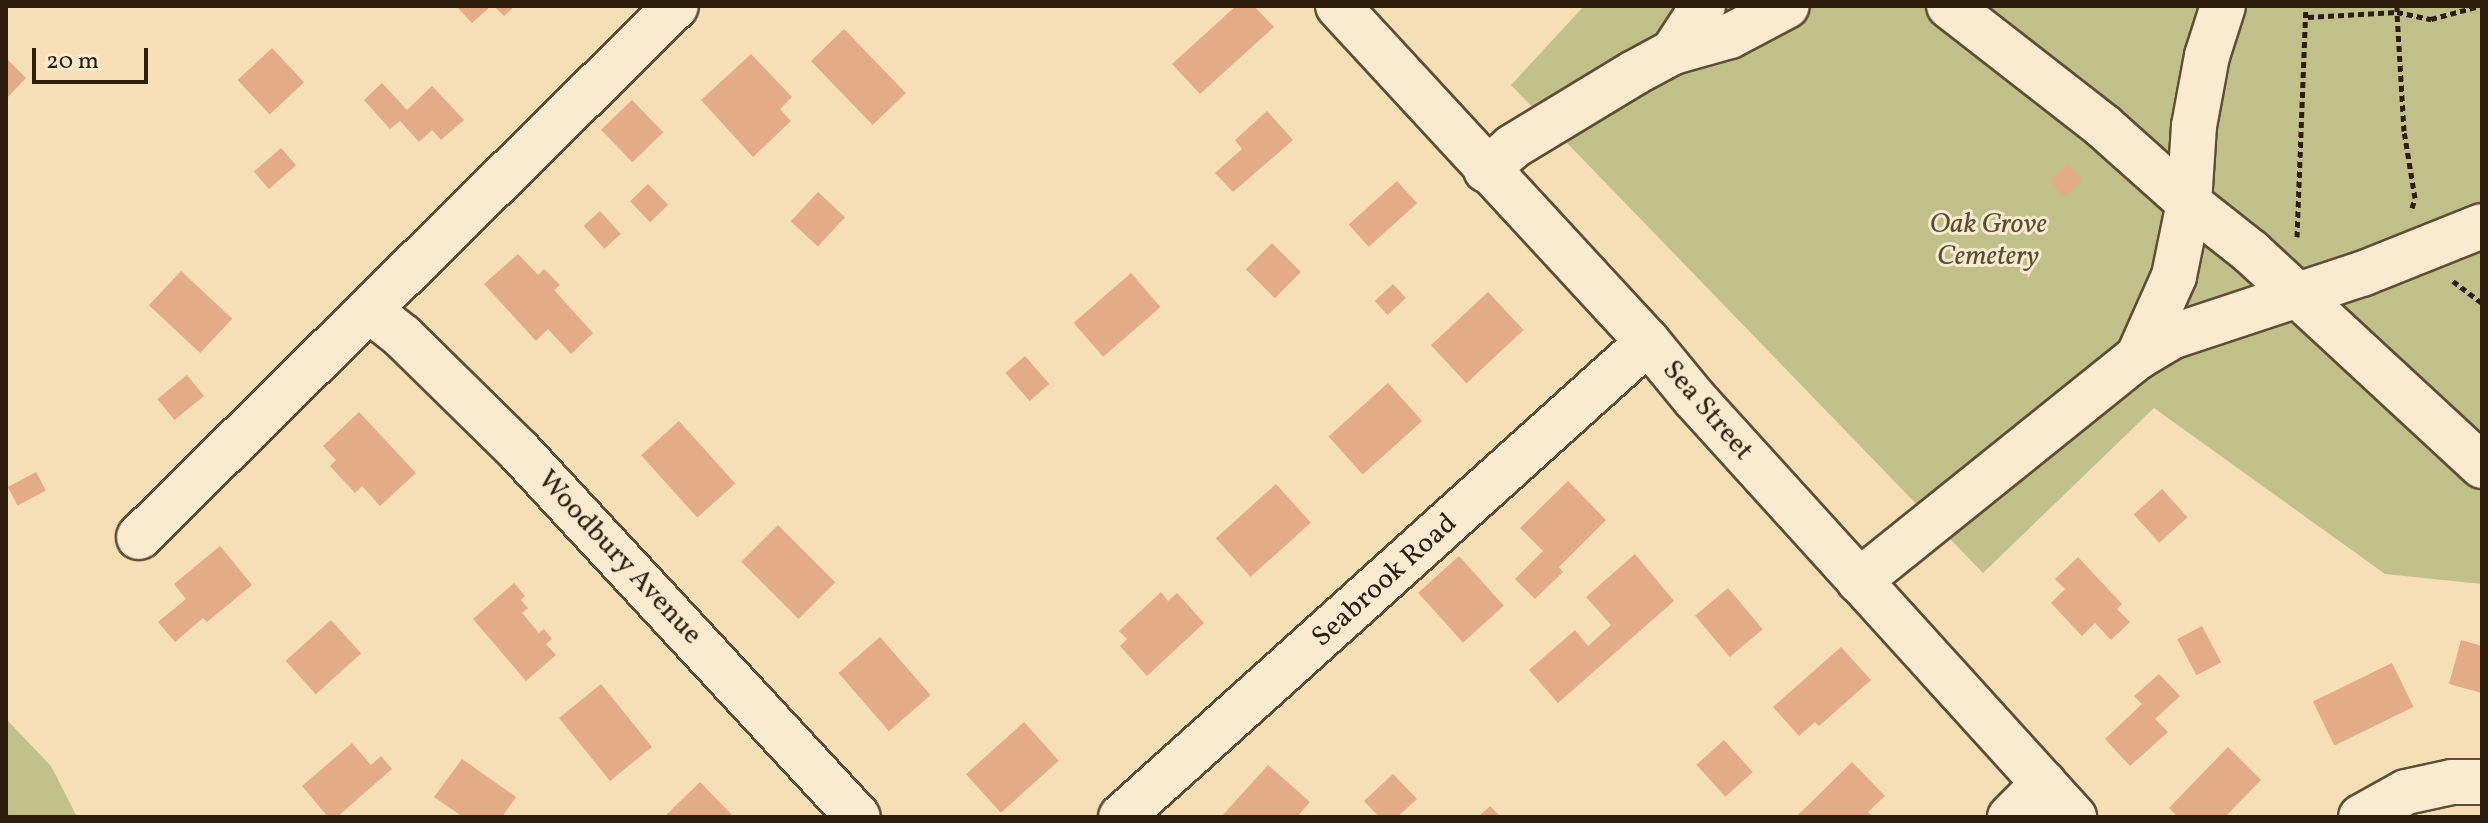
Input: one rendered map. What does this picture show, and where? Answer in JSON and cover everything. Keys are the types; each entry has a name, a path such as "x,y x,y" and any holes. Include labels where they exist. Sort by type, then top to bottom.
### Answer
{"street":[{"path":"139,537 676,6"},
{"name":"Sea Street","path":"1338,6 1486,170 1648,342 1859,581 2074,817"},
{"path":"1673,52 1703,6"},
{"path":"1486,170 1512,147 1673,52 1730,36 1787,6"},
{"path":"2138,357 2174,276 2189,203 2194,126 2207,56 2223,6"},
{"path":"1976,13 2189,203 2251,252 2482,466"},
{"path":"1859,581 2138,357 2171,337 2295,296 2482,226"},
{"name":"Woodbury Avenue","path":"369,310 402,336 520,452 858,817"},
{"name":"Seabrook Road","path":"1121,817 1648,342"},
{"path":"2361,817 2406,792 2452,782 2482,782"},
{"path":"2010,817 2044,783"}],"path":[{"path":"2295,296 2308,17 2306,6"},
{"path":"2308,17 2397,9 2431,19 2480,6"},
{"path":"2397,9 2404,131 2415,198 2407,234 2415,252"}],"green space":[{"name":"Oak Grove Cemetery","path":"1584,6 2482,6 2482,584 2385,574 2154,408 1983,573 1511,85"},
{"path":"6,719 51,766 77,817 6,817"}],"building":[{"path":"456,6 491,6 472,23"},
{"path":"494,6 515,6 504,16"},
{"path":"1236,6 1254,6 1274,27 1200,94 1172,64"},
{"path":"844,29 906,93 873,125 811,61"},
{"path":"272,48 304,82 270,114 238,80"},
{"path":"751,54 792,97 780,109 791,121 753,157 701,100"},
{"path":"6,58 26,78 6,99"},
{"path":"382,83 407,110 432,86 464,120 441,140 432,130 419,142 400,121 390,129 364,100"},
{"path":"632,100 663,132 632,162 601,130"},
{"path":"1267,111 1293,140 1233,192 1215,173 1242,149 1235,140"},
{"path":"281,148 296,165 269,189 254,172"},
{"path":"2068,164 2083,180 2065,197 2050,181"},
{"path":"1397,181 1417,203 1369,247 1349,224"},
{"path":"648,184 668,205 650,222 630,201"},
{"path":"818,192 845,217 818,246 791,221"},
{"path":"600,211 621,234 604,249 584,226"},
{"path":"1272,243 1301,272 1275,298 1246,269"},
{"path":"518,254 538,275 544,269 560,285 554,290 593,333 571,354 548,329 536,341 484,284"},
{"path":"181,271 232,319 200,353 149,305"},
{"path":"1131,273 1161,307 1103,357 1074,323"},
{"path":"1393,284 1406,298 1388,315 1375,301"},
{"path":"1488,292 1523,330 1466,383 1431,345"},
{"path":"1025,356 1049,384 1030,401 1005,373"},
{"path":"187,375 204,396 174,420 157,399"},
{"path":"1388,383 1422,421 1363,474 1329,437"},
{"path":"359,412 416,473 380,506 362,486 355,493 330,466 336,460 323,446"},
{"path":"679,421 735,483 697,518 641,455"},
{"path":"36,472 46,491 18,506 8,487"},
{"path":"1568,481 1606,520 1559,567 1563,572 1535,599 1515,579 1543,551 1520,528"},
{"path":"1276,484 1311,523 1251,577 1216,538"},
{"path":"2162,489 2187,517 2159,543 2134,514"},
{"path":"778,525 835,582 799,619 741,562"},
{"path":"220,546 252,585 207,622 203,618 175,642 158,622 186,599 174,584"},
{"path":"1635,554 1674,601 1558,703 1529,670 1575,630 1588,646 1611,625 1586,597"},
{"path":"1459,556 1504,606 1463,643 1418,593"},
{"path":"2078,557 2122,604 2117,609 2130,622 2111,640 2095,623 2082,636 2051,603 2065,589 2055,579"},
{"path":"514,583 525,596 521,600 528,608 522,613 539,633 544,629 552,639 546,644 556,655 526,681 473,619"},
{"path":"1728,588 1763,629 1730,657 1695,616"},
{"path":"1161,592 1168,601 1177,593 1204,623 1147,676 1120,646 1127,639 1119,631"},
{"path":"331,620 361,653 316,694 286,661"},
{"path":"2202,626 2221,662 2197,675 2177,639"},
{"path":"880,637 931,695 889,731 838,673"},
{"path":"2461,640 2482,646 2482,693 2449,684"},
{"path":"1841,647 1871,680 1819,726 1815,722 1799,736 1773,707"},
{"path":"2392,663 2413,707 2334,746 2313,702"},
{"path":"2159,674 2180,696 2155,719 2168,732 2130,766 2105,739 2142,704 2134,696"},
{"path":"601,684 652,747 610,781 559,718"},
{"path":"1024,722 1059,761 1001,813 966,774"},
{"path":"1724,740 1753,772 1725,797 1697,765"},
{"path":"352,743 371,765 381,756 392,769 337,817 328,817 302,786"},
{"path":"2228,747 2261,780 2225,817 2178,817 2169,808"},
{"path":"462,759 516,797 502,817 463,817 434,797"},
{"path":"1852,762 1885,796 1868,812 1873,817 1796,817"},
{"path":"1268,765 1310,802 1297,817 1221,817"},
{"path":"1393,774 1417,799 1397,817 1379,817 1364,801"},
{"path":"700,782 734,817 664,817"},
{"path":"1490,806 1501,817 1478,817"}]}
